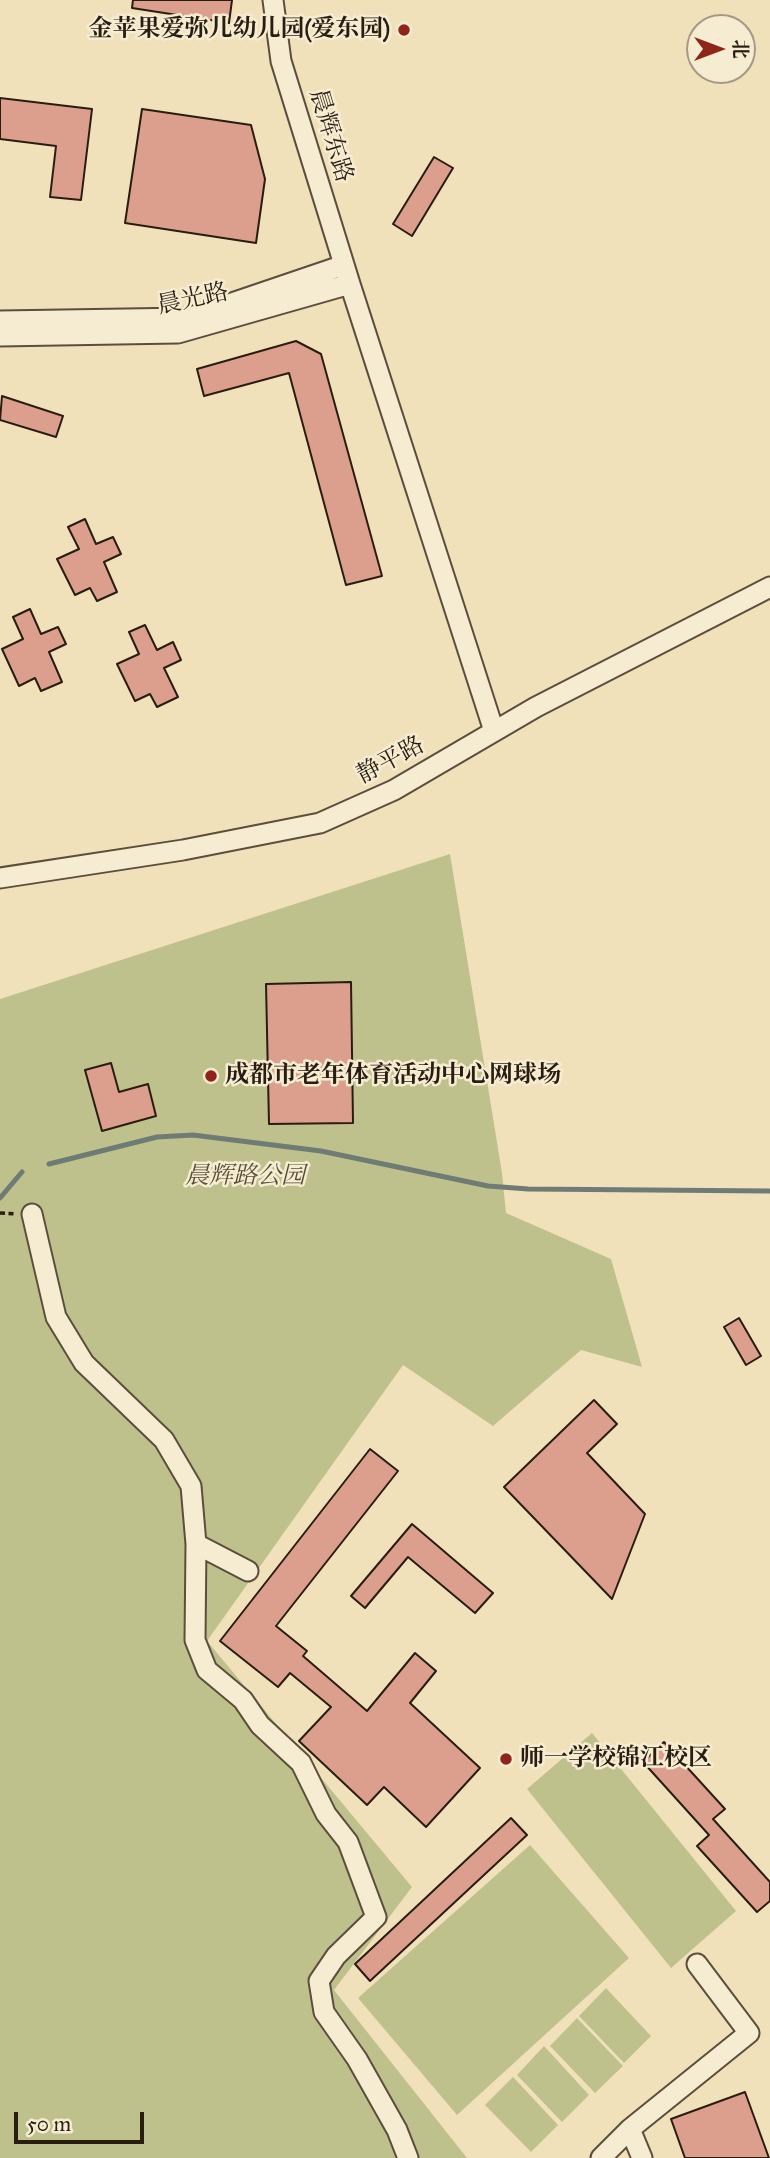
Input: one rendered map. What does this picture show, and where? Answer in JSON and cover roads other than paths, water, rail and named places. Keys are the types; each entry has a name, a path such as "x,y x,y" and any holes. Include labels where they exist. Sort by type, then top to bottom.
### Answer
{"street":[{"name":"晨辉东路","path":"273,0 281,61 494,731"},
{"name":"晨光路","path":"0,321 188,318 344,265"},
{"name":"晨光路","path":"0,336 178,333 350,284"},
{"name":"静平路","path":"0,878 183,850 320,823 394,790 536,707 770,587"},
{"path":"32,1214 56,1317 84,1363 164,1440 191,1486 196,1544 195,1640 207,1670 243,1700 260,1725 301,1763 326,1814 348,1842 376,1917 335,1955 319,1981 324,2011 357,2059 397,2130 408,2158"},
{"path":"196,1544 248,1571"},
{"path":"601,2158 630,2129 749,2034 697,1964"},
{"path":"630,2129 642,2158"}],"waterway":[{"path":"49,1164 157,1137 193,1135 321,1151 488,1186 528,1189 770,1191"},
{"path":"0,1198 22,1172"}],"place":[{"name":"金苹果爱弥儿幼儿园(爱东园)","path":"404,30"},
{"name":"成都市老年体育活动中心网球场","path":"211,1076"},
{"name":"师一学校锦江校区","path":"506,1759"}],"park label":[{"name":"晨辉路公园","path":"245,1177"}]}
